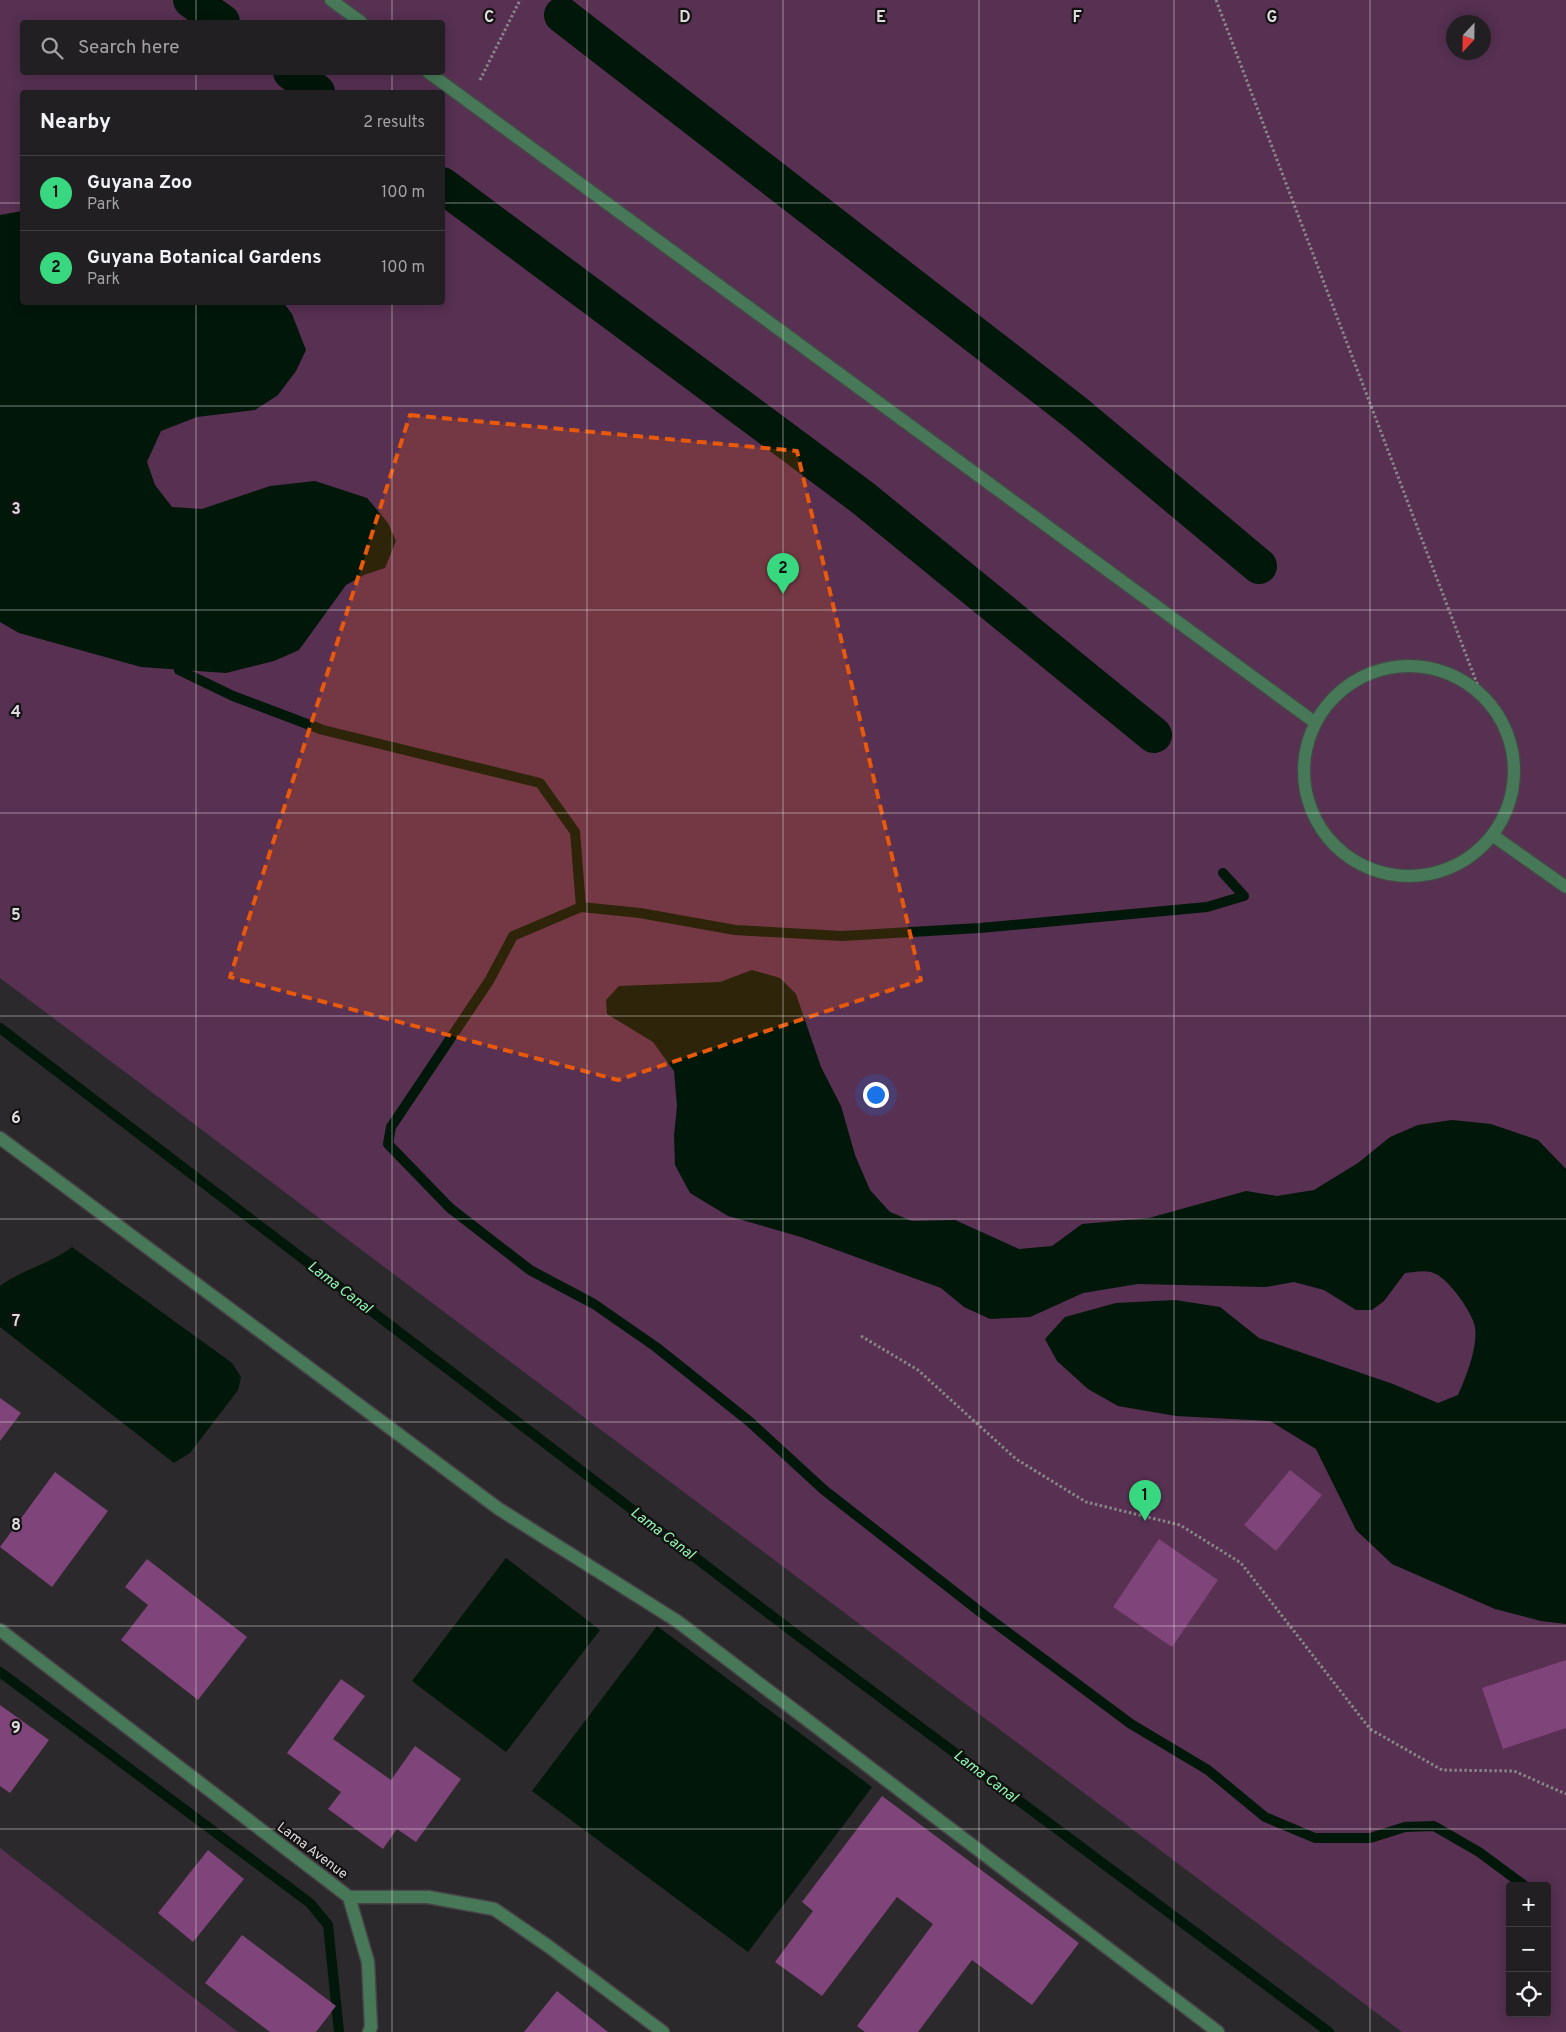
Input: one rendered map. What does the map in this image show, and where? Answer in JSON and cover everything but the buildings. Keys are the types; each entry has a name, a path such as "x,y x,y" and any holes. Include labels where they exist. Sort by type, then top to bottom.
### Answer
{"street":[{"path":"331,0 358,20"},
{"path":"432,75 1313,720"},
{"path":"1435,665 1481,694 1495,704 1519,771 1495,837 1443,874 1380,875 1327,840 1302,782 1313,720 1364,672 1435,665"},
{"path":"1495,837 1560,875 1566,887"},
{"path":"0,1138 499,1509 677,1621 1218,2032"},
{"name":"Lama Avenue","path":"0,1630 350,1897 428,1897 494,1910 548,1946 663,2032"},
{"path":"350,1897 368,1962 371,2027 369,2032"}],"path":[{"path":"469,103 520,0"},
{"path":"1216,0 1481,694"},
{"path":"862,1336 918,1370 1016,1459 1086,1502 1180,1526 1241,1563 1370,1729 1442,1770 1514,1771 1566,1794"}],"highlighted area":[{"path":"410,415 797,451 921,980 618,1080 230,977"}],"shaded area":[{"path":"0,0 1566,0 1566,2032 1402,2032 0,978"},
{"path":"20,211 20,305 285,305 292,314 306,350 296,371 278,395 255,410 197,417 161,431 147,462 155,485 172,507 202,509 270,486 315,481 367,498 388,523 396,541 385,568 364,575 346,585 299,650 274,661 226,673 141,667 19,633 0,622 0,215"},
{"path":"752,970 780,978 796,994 821,1067 841,1106 855,1155 870,1190 890,1212 912,1221 955,1220 1019,1249 1052,1246 1082,1224 1149,1218 1246,1191 1277,1196 1314,1190 1358,1163 1390,1137 1418,1125 1452,1120 1491,1124 1538,1140 1566,1169 1566,1624 1541,1621 1495,1609 1392,1564 1356,1530 1316,1449 1270,1421 1176,1416 1118,1406 1088,1389 1057,1361 1045,1339 1065,1317 1116,1303 1175,1300 1220,1307 1259,1338 1393,1384 1438,1403 1458,1395 1471,1362 1475,1344 1475,1327 1470,1314 1454,1290 1441,1277 1432,1272 1405,1273 1384,1301 1372,1310 1356,1310 1324,1290 1294,1282 1266,1287 1138,1284 1083,1293 1030,1317 990,1319 964,1307 941,1288 801,1237 728,1216 690,1193 675,1165 674,1136 677,1106 674,1071 653,1042 607,1014 606,1000 619,986 720,982"},
{"path":"72,1247 232,1363 241,1377 238,1390 190,1453 174,1463 0,1327 0,1286 18,1275 55,1258"},
{"path":"506,1558 600,1630 506,1752 412,1681"},
{"path":"657,1626 872,1787 748,1952 532,1791"},
{"path":"0,1848 238,2032 0,2032"}],"waterway":[{"path":"191,0 219,20"},
{"path":"562,15 1076,413 1259,566"},
{"path":"295,75 314,90"},
{"path":"445,187 863,498 1154,735"},
{"path":"179,670 233,696 323,730 540,783 575,832 581,907"},
{"path":"1223,873 1244,896 1207,907 980,928 842,936 735,930 640,913 581,907 513,936 489,981 391,1127 388,1144 450,1208 530,1270 594,1304 656,1347 750,1422 824,1490 983,1614 1131,1724 1208,1770 1265,1817 1315,1838 1370,1838 1405,1827 1434,1826 1479,1852 1520,1882"},
{"name":"Lama Canal","path":"0,1028 797,1635 1329,2032"},
{"path":"0,1672 310,1903 328,1925 339,2032"}],"place":[{"name":"Guyana Botanical Gardens","path":"783,594"},
{"name":"Guyana Zoo","path":"1145,1521"}]}
